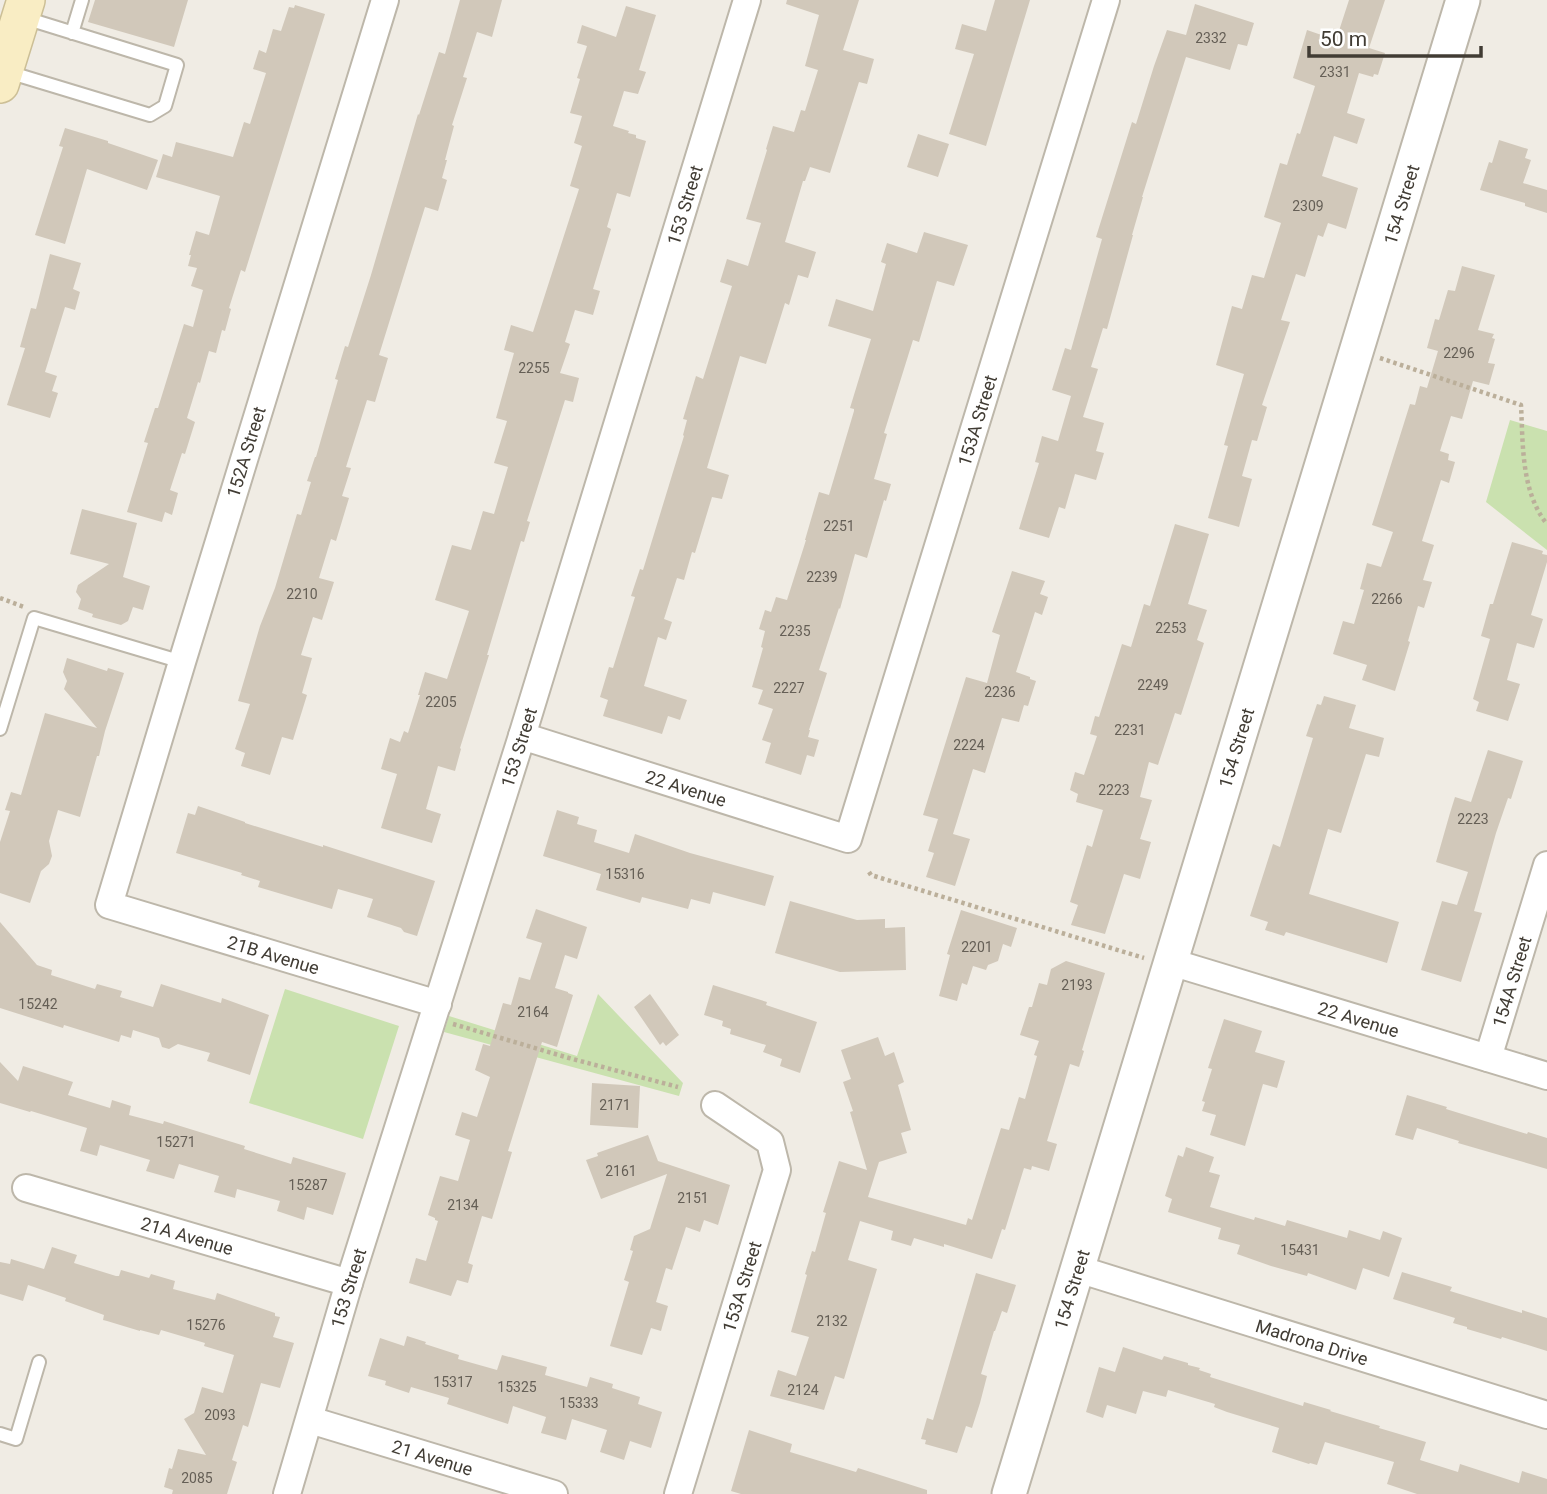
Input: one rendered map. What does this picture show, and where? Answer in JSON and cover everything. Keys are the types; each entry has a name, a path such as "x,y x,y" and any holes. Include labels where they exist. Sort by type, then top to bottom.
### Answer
{"main road":[{"path":"2,77 23,8"}],"street":[{"name":"152A Street","path":"109,905 385,0"},
{"name":"153 Street","path":"287,1494 349,1283 443,1013 522,736 747,0"},
{"name":"153A Street","path":"848,839 1106,0"},
{"name":"154 Street","path":"1009,1494 1078,1269 1161,961 1463,0"},
{"name":"22 Avenue","path":"522,736 848,839"},
{"name":"154A Street","path":"1488,1058 1547,865"},
{"name":"21B Avenue","path":"109,905 443,1013"},
{"name":"22 Avenue","path":"1161,961 1547,1076"},
{"name":"153A Street","path":"678,1494 777,1170 769,1142 715,1105"},
{"name":"21A Avenue","path":"26,1188 349,1283"},
{"name":"Madrona Drive","path":"1078,1269 1547,1415"},
{"name":"21 Avenue","path":"310,1420 554,1494"}],"lane":[{"path":"72,33 82,0"},
{"path":"2,77 150,115 164,106 177,65 72,33 23,8"},
{"path":"0,729 34,618 182,662"},
{"path":"0,1434 16,1438 39,1362"}],"path":[{"path":"1379,358 1521,405 1525,468 1533,499 1547,524"},
{"path":"0,598 23,605 34,618"},
{"path":"869,872 871,876 1161,961"},
{"path":"443,1013 569,1058 678,1087"}],"green space":[{"path":"1510,420 1547,431 1547,550 1486,502"},
{"path":"285,989 399,1026 363,1139 249,1103"},
{"path":"598,994 683,1083 679,1096 444,1032 449,1016 577,1056"}],"building":[{"path":"95,0 188,0 174,47 88,22"},
{"path":"460,0 502,0 492,37 477,32 463,77 467,78 452,125 454,126 442,178 447,180 438,211 425,207 379,355 388,358 375,402 367,400 346,467 351,468 342,496 349,498 336,541 331,539 319,578 334,582 322,620 313,617 301,655 312,658 302,693 307,695 293,740 282,737 270,775 241,766 245,753 235,749 250,704 238,701 297,514 301,515 311,482 307,481 338,380 335,379 371,275 418,114 439,52 445,54"},
{"path":"787,0 859,0 843,50 874,59 867,84 859,82 830,173 810,167 803,181 785,242 816,252 808,278 798,275 789,305 785,303 766,364 740,356 707,468 729,475 722,499 712,497 684,580 677,578 664,619 672,622 666,640 658,637 644,686 687,700 680,720 668,716 662,734 603,716 608,700 600,697 609,667 613,668 635,597 631,596 640,569 643,570 684,436 687,420 683,419 696,376 703,379 732,286 720,282 727,259 748,266 761,223 746,219 773,126 794,132 801,110 805,111 818,70 805,66 819,15 786,4"},
{"path":"995,0 1030,0 986,146 949,134 974,54 955,49 962,24 986,31"},
{"path":"1349,0 1385,0 1369,48 1385,53 1378,75 1374,74 1373,77 1359,73 1347,113 1365,119 1357,144 1334,136 1322,176 1358,188 1346,229 1328,223 1323,237 1318,235 1305,277 1296,274 1281,320 1290,322 1262,405 1267,407 1257,441 1252,440 1242,476 1252,479 1239,527 1208,518 1228,446 1224,445 1244,374 1216,365 1232,306 1242,309 1252,275 1264,278 1281,223 1264,217 1280,163 1287,165 1315,86 1293,78 1307,30 1336,40"},
{"path":"1195,4 1254,23 1247,46 1238,44 1230,70 1186,57 1142,197 1107,329 1103,328 1091,367 1098,369 1083,417 1104,423 1096,451 1104,453 1096,480 1075,474 1065,509 1059,507 1049,538 1019,529 1039,463 1035,462 1042,436 1058,441 1071,396 1052,390 1065,348 1071,350 1102,239 1096,237 1132,122 1136,124 1167,30 1186,35"},
{"path":"295,5 325,14 245,272 241,270 229,308 231,309 225,331 222,330 216,353 209,351 187,418 195,422 170,490 178,493 172,515 165,512 162,522 127,512 148,443 144,442 155,408 158,408 184,324 193,327 203,290 191,286 197,268 188,266 196,231 209,235 220,196 156,177 163,154 172,157 176,142 233,157 244,122 250,124 266,73 253,69 259,50 266,53 273,29 281,31 289,7 294,8"},
{"path":"626,6 656,15 639,70 646,72 638,94 624,91 613,126 646,141 630,197 617,193 607,227 611,229 593,289 600,291 593,315 575,310 565,342 570,344 560,373 579,378 573,402 565,400 527,521 530,522 524,542 521,541 487,655 455,771 438,766 426,809 441,814 432,843 381,828 397,774 381,769 390,738 400,742 404,731 408,733 425,672 447,679 469,611 435,600 452,545 471,550 483,511 494,514 508,467 494,463 507,421 496,418 514,353 504,350 511,325 533,332 579,189 570,186 582,146 574,143 582,116 570,113 587,46 577,43 582,25 616,37"},
{"path":"65,128 158,160 147,190 87,169 65,244 35,235 63,147 59,146"},
{"path":"918,134 949,144 938,177 907,167"},
{"path":"1499,140 1528,149 1525,158 1531,160 1523,183 1547,190 1547,213 1525,206 1525,203 1480,190"},
{"path":"924,232 968,245 954,286 937,281 919,342 913,340 884,433 887,434 874,479 891,484 867,558 855,554 819,670 827,673 808,737 819,740 814,757 807,755 801,775 765,763 771,743 762,740 773,709 758,704 763,690 752,687 763,648 761,647 765,631 759,629 765,610 771,612 776,597 787,600 819,492 829,495 854,411 850,408 871,339 828,326 836,299 873,311 886,264 881,262 887,243 917,253"},
{"path":"50,254 81,263 73,289 80,292 75,310 65,307 45,372 57,376 52,391 58,393 50,418 7,405 25,348 20,347 31,308 36,309"},
{"path":"1462,266 1495,275 1478,330 1494,334 1488,363 1495,364 1489,385 1473,381 1462,419 1451,416 1440,451 1449,454 1448,460 1455,462 1449,483 1441,480 1422,541 1434,545 1423,580 1432,582 1424,608 1418,606 1395,691 1362,680 1367,665 1333,654 1343,621 1354,624 1364,590 1360,589 1367,563 1381,567 1393,532 1372,525 1410,404 1415,405 1420,386 1427,388 1438,351 1427,348 1435,319 1439,320 1448,290 1455,291"},
{"path":"82,509 137,523 123,577 150,586 143,610 133,607 128,621 121,625 92,617 93,614 78,609 81,599 76,592 78,585 109,564 70,554"},
{"path":"1175,524 1209,534 1188,604 1207,610 1197,640 1204,643 1181,715 1175,713 1158,765 1149,762 1140,797 1152,800 1140,839 1151,842 1140,879 1124,874 1105,934 1071,925 1078,905 1070,902 1087,845 1092,847 1103,810 1076,802 1078,794 1070,790 1075,772 1084,775 1097,736 1090,734 1095,716 1099,717 1122,644 1131,647 1144,604 1150,606"},
{"path":"1512,542 1543,551 1542,554 1547,555 1547,562 1531,615 1543,619 1534,648 1517,643 1507,680 1520,684 1508,721 1476,711 1479,702 1473,699 1490,639 1481,636"},
{"path":"1012,571 1045,581 1040,594 1048,597 1042,615 1035,612 1016,672 1036,681 1028,706 1024,705 1019,722 1002,718 985,773 973,769 953,834 970,839 955,886 926,877 934,853 928,851 938,819 923,815 966,677 987,683 1000,635 992,632"},
{"path":"67,658 107,671 108,668 124,673 80,817 58,810 49,841 52,856 49,864 41,871 30,903 0,893 0,842 10,811 5,810 11,792 21,795 45,713 97,728 64,689 67,681 63,672"},
{"path":"1324,696 1356,705 1349,728 1384,738 1379,757 1366,754 1341,833 1328,829 1309,894 1399,922 1387,963 1286,932 1284,936 1265,930 1268,922 1250,916 1273,844 1280,847 1313,738 1306,736 1317,704 1321,705"},
{"path":"1488,750 1523,761 1511,799 1508,798 1496,833 1474,911 1482,913 1461,982 1421,970 1442,901 1457,905 1468,872 1436,862 1450,813 1455,797 1471,802"},
{"path":"198,806 435,881 417,936 367,917 373,899 338,889 332,909 258,887 260,881 241,875 242,873 176,853 188,813 195,815"},
{"path":"557,810 579,817 577,824 597,830 594,842 629,853 635,834 690,853 774,876 765,906 713,892 710,904 691,899 688,909 642,897 640,903 596,890 601,874 543,856"},
{"path":"790,901 857,920 885,919 885,928 905,927 906,970 840,972 775,953"},
{"path":"536,909 587,927 577,959 565,955 555,988 573,995 557,1047 542,1042 508,1151 512,1152 492,1219 482,1216 468,1263 473,1265 468,1283 457,1280 451,1296 409,1283 416,1258 426,1261 438,1221 428,1215 440,1176 458,1181 470,1140 455,1135 462,1112 477,1117 490,1077 475,1070 483,1044 490,1046 503,1003 511,1005 519,977 530,980 542,943 526,938"},
{"path":"961,910 1017,928 1011,947 1003,944 998,961 988,965 986,970 973,966 967,985 962,983 957,1001 939,996 950,955 947,954"},
{"path":"0,922 37,965 52,970 51,975 95,989 97,984 122,991 120,997 153,1007 161,984 221,1003 222,998 269,1015 250,1075 207,1061 210,1053 178,1044 169,1049 162,1047 159,1038 133,1030 131,1038 121,1035 119,1042 0,1008"},
{"path":"1066,961 1105,973 1079,1067 1070,1064 1047,1141 1057,1144 1049,1171 1032,1166 1031,1170 1024,1168 1005,1230 1002,1229 992,1259 914,1238 911,1246 891,1240 893,1231 860,1221 848,1260 877,1269 844,1379 835,1376 824,1410 770,1396 778,1370 796,1376 809,1337 791,1332 807,1275 805,1274 812,1251 815,1252 826,1213 823,1212 839,1161 867,1170 843,1082 851,1079 841,1050 878,1037 885,1056 894,1052 904,1082 898,1085 911,1130 901,1133 907,1153 879,1162 868,1197 966,1225 968,1218 972,1220 1001,1128 1009,1130 1019,1097 1025,1099 1039,1041 1020,1035 1029,1007 1032,1007 1039,983 1047,985 1051,969"},
{"path":"713,985 817,1022 800,1073 780,1066 782,1059 763,1052 766,1045 730,1034 731,1029 722,1026 723,1021 704,1015"},
{"path":"650,994 679,1035 666,1046 663,1042 660,1045 634,1007"},
{"path":"1224,1019 1262,1031 1255,1052 1285,1061 1277,1088 1263,1084 1245,1146 1210,1135 1216,1115 1202,1111 1205,1102 1202,1101 1212,1069 1208,1068"},
{"path":"0,1062 18,1081 23,1066 73,1082 68,1095 110,1108 112,1100 131,1106 129,1115 163,1124 164,1121 245,1146 244,1149 291,1164 293,1157 346,1173 333,1215 307,1207 304,1220 277,1211 280,1201 237,1189 235,1198 214,1192 219,1176 179,1164 174,1179 146,1171 150,1160 100,1145 97,1156 80,1151 87,1128 0,1103"},
{"path":"592,1083 640,1086 638,1128 590,1125"},
{"path":"1407,1095 1547,1138 1547,1169 1417,1128 1413,1140 1395,1135"},
{"path":"648,1135 658,1161 730,1185 718,1225 704,1220 700,1232 686,1227 672,1270 666,1268 656,1302 668,1306 661,1331 651,1328 642,1355 610,1346 629,1282 624,1280 633,1251 630,1250 634,1236 650,1229 667,1174 601,1199 586,1160 598,1156 597,1153"},
{"path":"1186,1147 1214,1157 1209,1172 1220,1175 1210,1207 1285,1226 1287,1220 1347,1238 1349,1230 1380,1240 1383,1231 1402,1238 1389,1277 1363,1268 1356,1290 1308,1273 1307,1276 1271,1266 1237,1254 1240,1245 1218,1239 1221,1228 1168,1212 1172,1199 1165,1196 1178,1155 1183,1157"},
{"path":"52,1247 77,1255 74,1263 116,1276 119,1276 121,1270 149,1278 151,1274 175,1281 173,1289 215,1300 217,1293 280,1317 273,1337 294,1343 280,1388 261,1383 248,1427 243,1425 232,1460 237,1462 227,1494 172,1494 173,1490 164,1487 178,1449 206,1455 184,1419 194,1413 202,1387 223,1393 234,1355 161,1330 159,1335 103,1320 104,1315 28,1285 23,1301 0,1294 0,1262 10,1264 11,1259 44,1269"},
{"path":"1402,1272 1452,1287 1450,1291 1547,1318 1547,1351 1467,1329 1453,1323 1455,1318 1393,1299"},
{"path":"976,1273 1016,1285 1007,1313 1002,1311 994,1331 981,1374 987,1376 972,1428 966,1426 957,1453 925,1444 926,1440 921,1439 927,1418 933,1420"},
{"path":"407,1336 459,1355 458,1359 497,1370 502,1355 547,1367 545,1375 587,1387 590,1377 613,1384 612,1388 640,1397 638,1404 662,1412 651,1448 630,1441 624,1460 600,1452 607,1430 572,1419 566,1440 541,1433 546,1417 513,1406 508,1424 447,1404 449,1398 411,1387 409,1393 385,1385 386,1381 368,1376 380,1338 404,1346"},
{"path":"1123,1347 1162,1360 1164,1356 1188,1363 1211,1374 1210,1377 1303,1406 1304,1402 1331,1410 1426,1442 1420,1460 1458,1472 1460,1464 1519,1483 1522,1471 1547,1479 1547,1494 1417,1494 1387,1484 1394,1462 1325,1442 1317,1465 1309,1464 1272,1452 1279,1428 1168,1390 1166,1397 1143,1391 1136,1414 1107,1405 1103,1418 1086,1412 1099,1367 1115,1372"},
{"path":"749,1430 792,1444 790,1452 856,1472 858,1468 927,1490 927,1494 741,1494 731,1491"}]}
